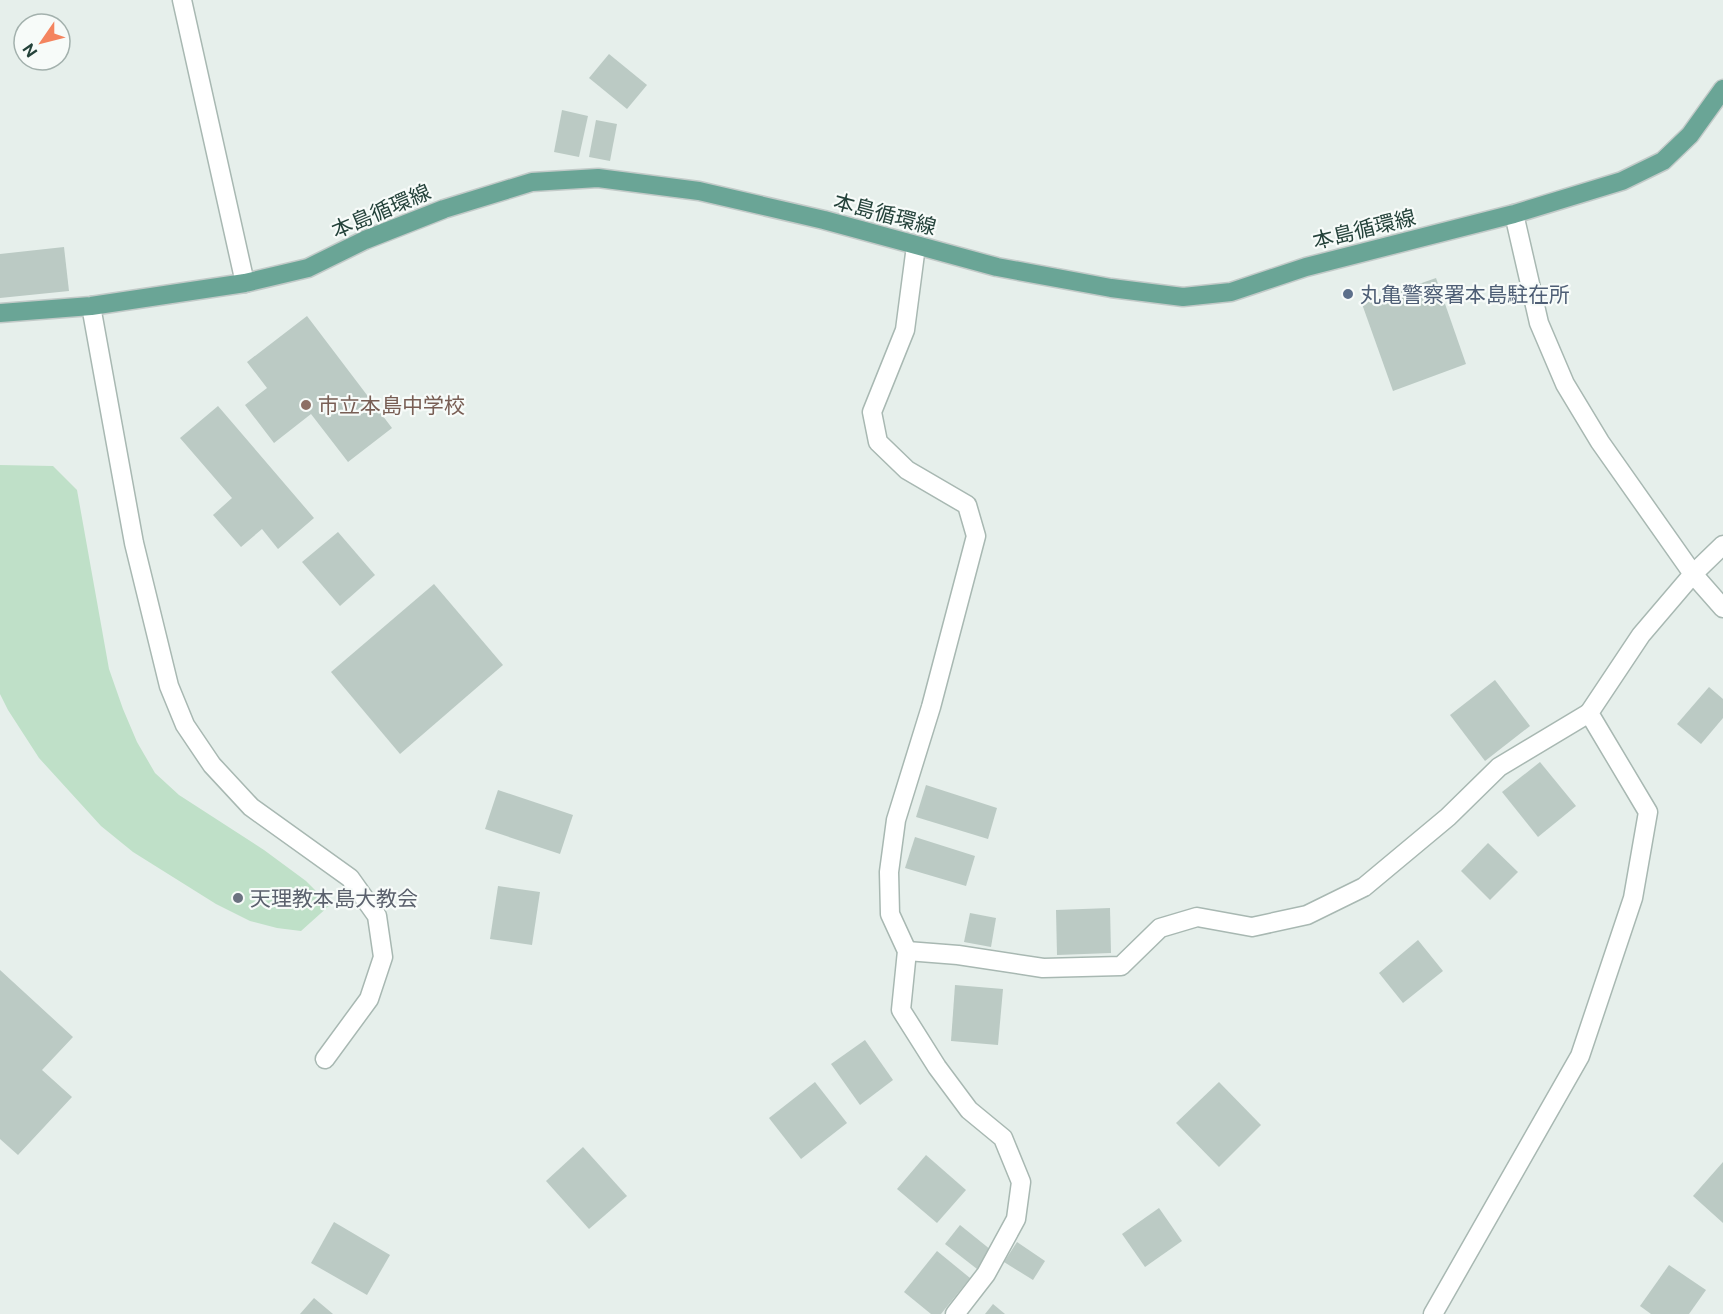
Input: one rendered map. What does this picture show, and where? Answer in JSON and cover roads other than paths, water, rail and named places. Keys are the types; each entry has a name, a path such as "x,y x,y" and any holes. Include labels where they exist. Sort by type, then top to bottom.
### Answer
{"main road":[{"name":"本島循環線","path":"0,313 91,306 245,283 308,268 365,240 444,209 532,182 598,178 699,190 824,220 997,267 1112,288 1183,297 1231,292 1306,267 1514,214 1622,181 1663,161 1690,135 1723,89"}],"street":[{"path":"182,0 245,283"},
{"path":"1514,214 1539,323 1565,384 1600,442 1693,574 1723,608"},
{"path":"916,246 905,330 872,412 878,442 907,470 967,505 976,536 931,707 896,820 889,872 890,914 907,951 901,1010 937,1067 969,1110 1003,1138 1021,1182 1016,1219 986,1274 956,1314"},
{"path":"91,306 134,543 169,686 185,725 212,765 251,807 350,878 377,916 383,957 369,999 325,1059"},
{"path":"907,951 958,955 1043,968 1121,966 1160,928 1197,917 1252,927 1307,915 1364,887 1448,818 1499,767 1589,713 1641,634 1693,574 1723,545"},
{"path":"1433,1314 1580,1056 1633,898 1648,812 1589,713"}],"place":[{"name":"丸亀警察署本島駐在所","path":"1348,294"},
{"name":"市立本島中学校","path":"306,405"},
{"name":"天理教本島大教会","path":"238,898"}]}
